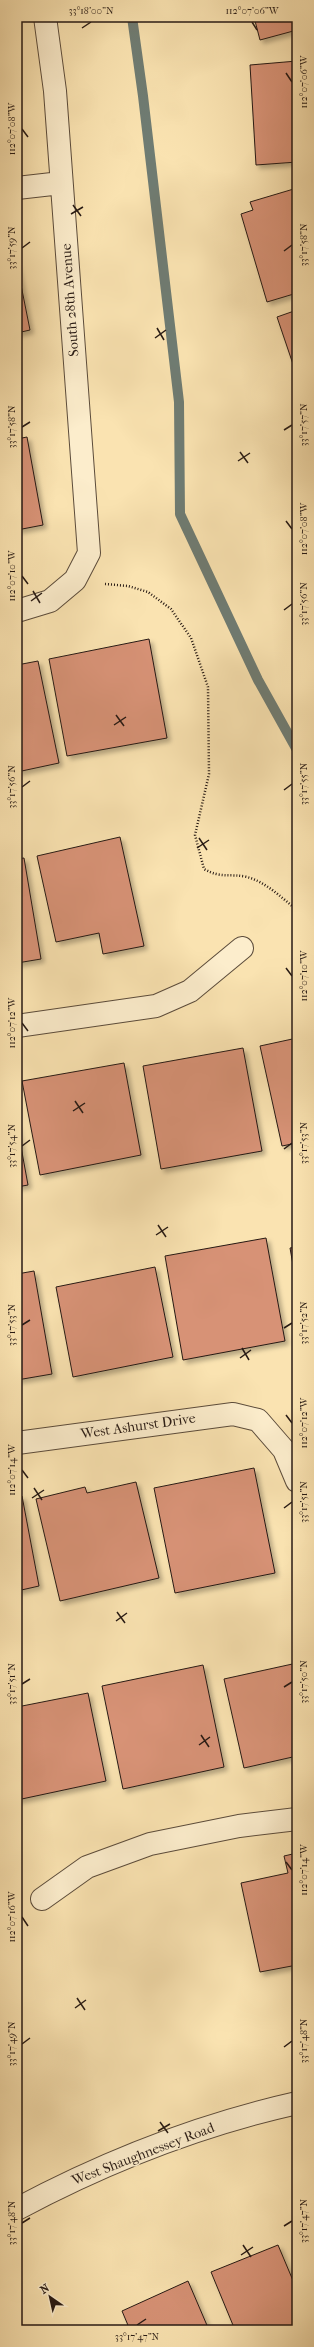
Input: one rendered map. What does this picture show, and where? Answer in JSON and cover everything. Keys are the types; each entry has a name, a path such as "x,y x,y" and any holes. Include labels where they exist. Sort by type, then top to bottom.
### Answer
{"street":[{"name":"South 28th Avenue","path":"17,611 50,601 75,580 89,553 55,91 45,17"},
{"path":"17,188 61,183"},
{"path":"17,1026 156,1006 190,991 242,948"},
{"name":"West Ashurst Drive","path":"17,1443 233,1414 258,1420 284,1450 297,1481"},
{"path":"42,1898 87,1867 150,1844 239,1826 297,1819"},
{"name":"West Shaughnessey Road","path":"17,2209 110,2164 179,2137 297,2103"}],"path":[{"path":"128,586 148,592 171,609 191,638 208,687 210,774 195,835 204,869 216,875 247,877 274,891 297,910"}],"building":[{"path":"254,17 297,17 297,30 260,40"},
{"path":"297,61 297,162 256,165 250,65"},
{"path":"297,188 297,293 267,302 241,214 253,210 250,202"},
{"path":"17,265 30,330 17,333"},
{"path":"297,310 297,376 277,317"},
{"path":"27,437 43,525 17,530 17,439"},
{"path":"149,639 167,738 67,756 49,659"},
{"path":"38,661 59,763 17,772 17,665"},
{"path":"120,837 144,946 103,954 99,933 56,942 37,856"},
{"path":"24,858 41,959 17,963 17,859"},
{"path":"297,1038 297,1143 282,1146 260,1046"},
{"path":"243,1048 262,1151 161,1169 143,1066"},
{"path":"124,1063 141,1155 40,1175 22,1081"},
{"path":"17,1125 28,1185 17,1187"},
{"path":"266,1238 285,1341 183,1360 165,1256"},
{"path":"297,1247 297,1287 290,1248"},
{"path":"155,1267 173,1357 73,1377 56,1287"},
{"path":"34,1271 52,1374 17,1380 17,1274"},
{"path":"254,1468 275,1573 175,1593 154,1488"},
{"path":"136,1482 159,1578 60,1601 36,1499 85,1487 87,1493"},
{"path":"22,1496 39,1586 17,1591 17,1497"},
{"path":"297,1663 297,1756 244,1768 224,1679"},
{"path":"203,1665 224,1767 123,1789 102,1686"},
{"path":"88,1693 106,1781 17,1800 17,1707"},
{"path":"297,1853 297,1965 260,1972 241,1883 288,1873 284,1856"},
{"path":"278,2245 297,2290 297,2330 235,2330 211,2272"},
{"path":"188,2281 209,2330 130,2330 122,2311"}],"waterway":[{"path":"132,17 143,96 179,402 180,514 258,680 297,750"}]}
